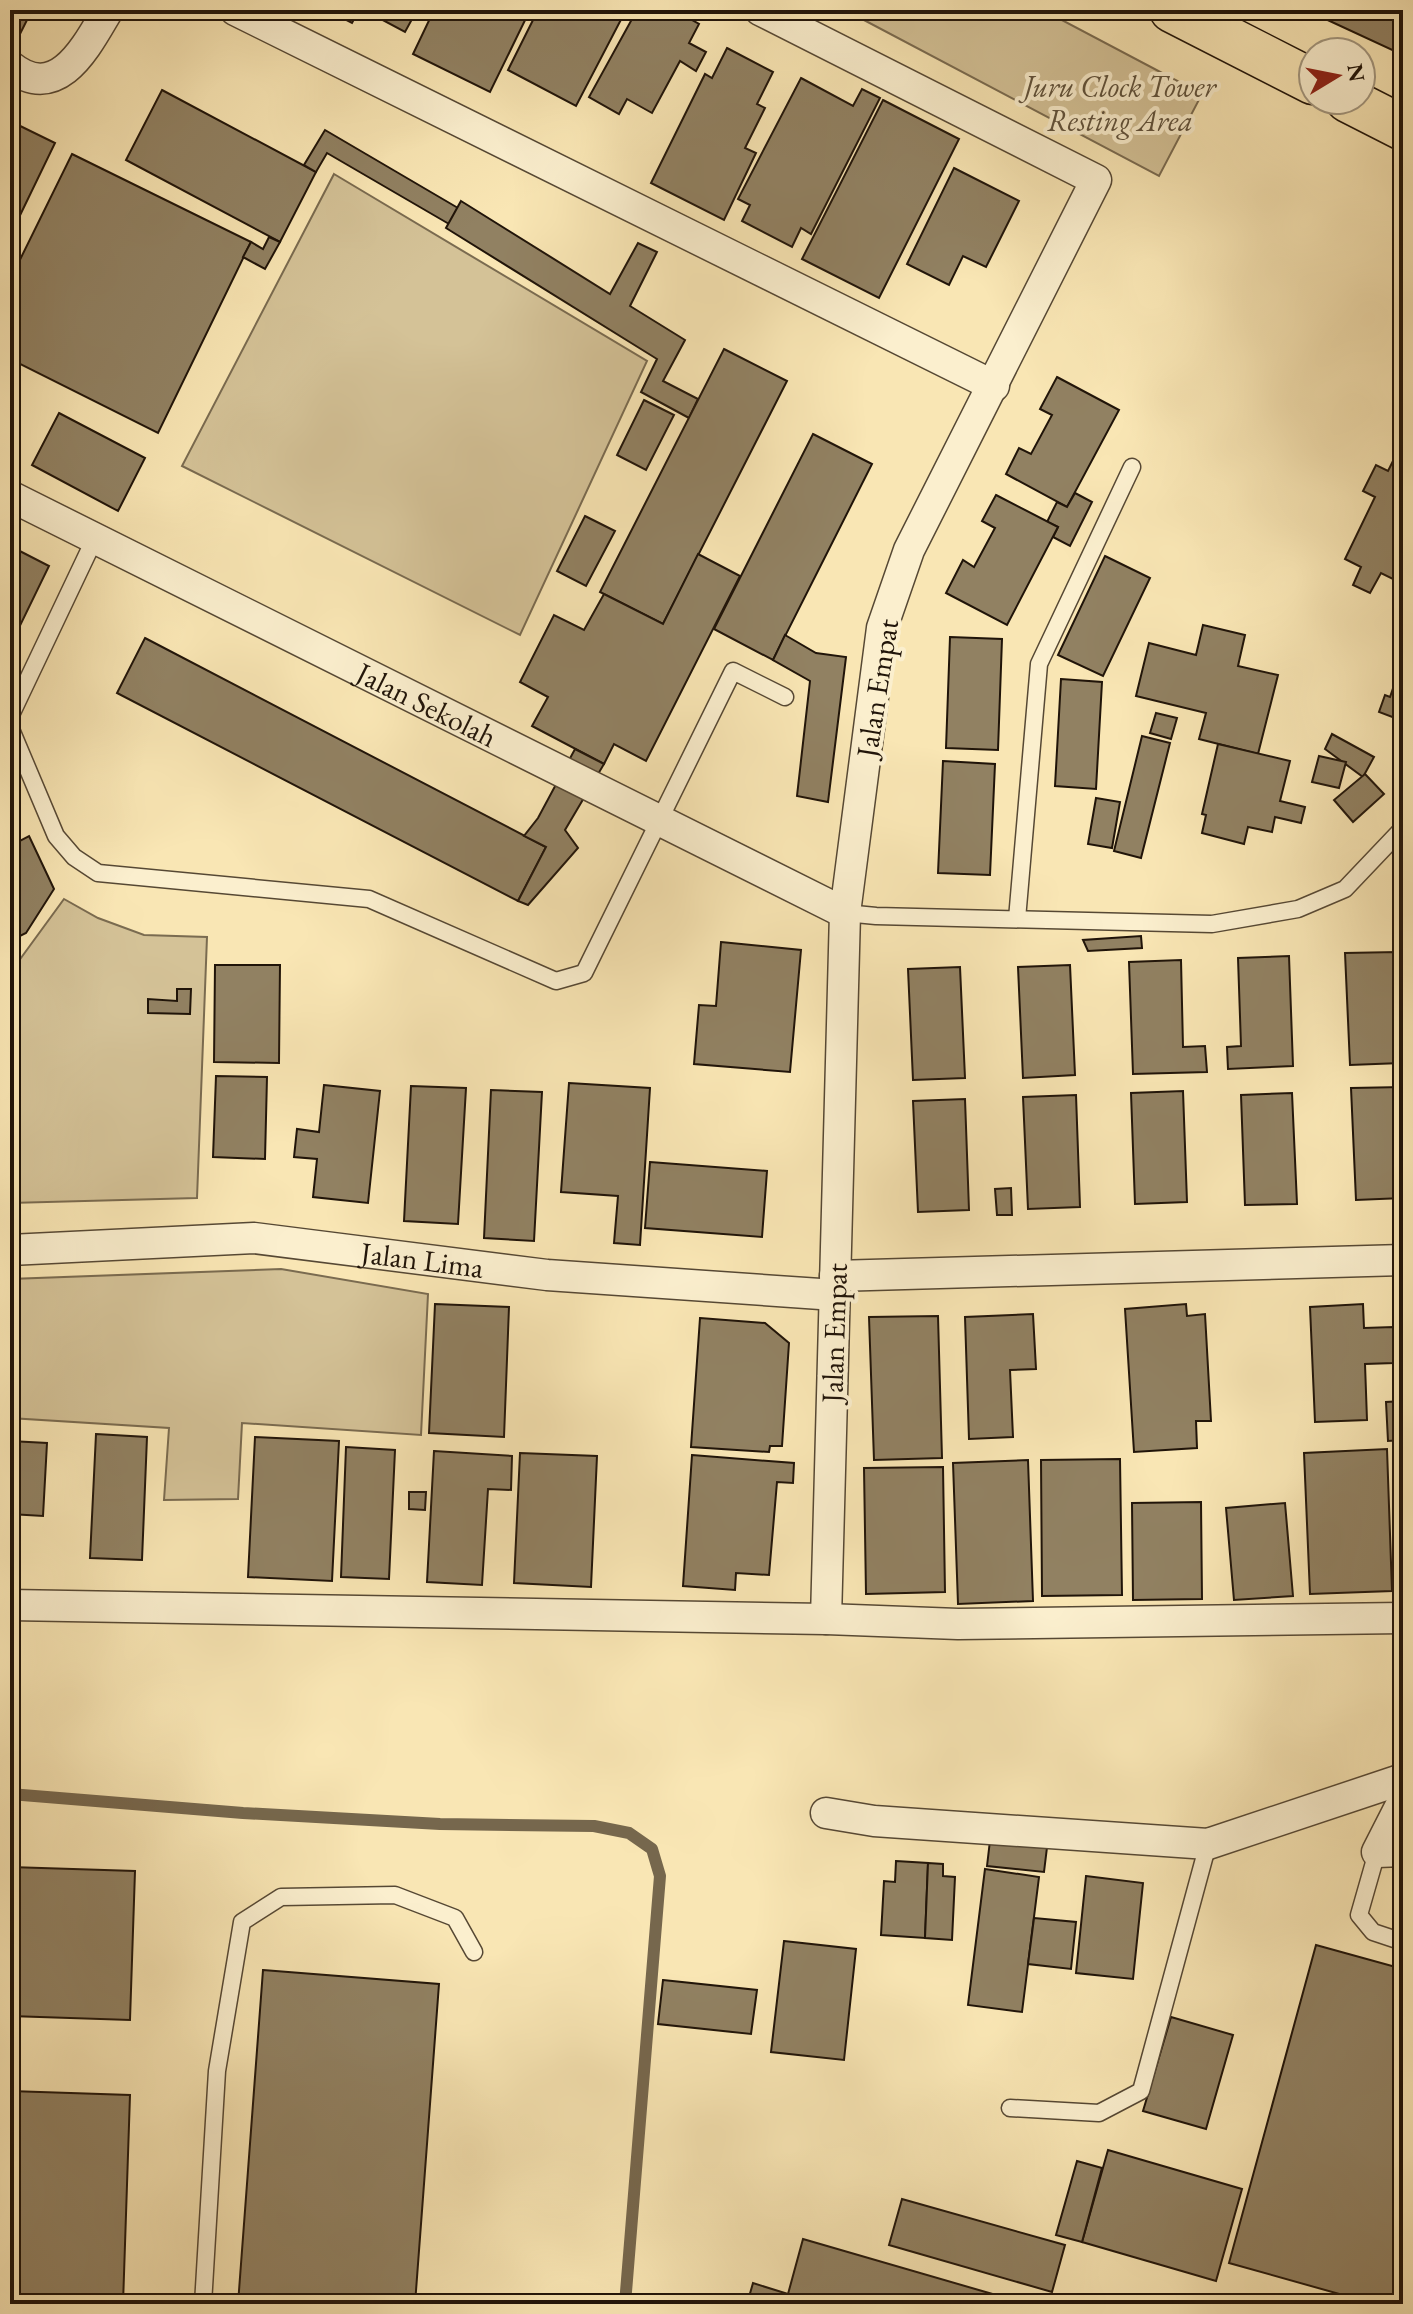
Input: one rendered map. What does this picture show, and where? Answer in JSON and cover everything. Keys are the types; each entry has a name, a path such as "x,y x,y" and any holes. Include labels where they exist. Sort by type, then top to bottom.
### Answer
{"main road":[{"path":"1172,10 1297,74"},
{"path":"1377,115 1403,128"}],"street":[{"path":"10,66 20,74 36,79 55,76 77,61 108,10"},
{"path":"235,10 994,386"},
{"name":"Jalan Empat","path":"760,10 1096,180 909,550 882,628 845,913 826,1619"},
{"name":"Jalan Sekolah","path":"10,496 845,913"},
{"name":"Jalan Lima","path":"10,1250 254,1238 547,1275 835,1286 1403,1260"},
{"path":"10,1605 958,1624 1403,1618"},
{"path":"826,1813 874,1821 1208,1844 1403,1779"},
{"path":"1390,1851 1403,1801"}],"lane":[{"path":"1017,919 1039,664 1132,467"},
{"path":"10,717 95,538"},
{"path":"10,727 56,836 74,857 98,873 369,899 556,981 584,973 733,671 785,697"},
{"path":"845,913 1212,924 1298,909 1345,889 1403,828"},
{"path":"1010,2108 1099,2113 1141,2091 1208,1844"},
{"path":"1390,1851 1359,1915 1373,1932 1403,1942"},
{"path":"203,2304 217,2071 242,1922 281,1897 395,1895 455,1918 474,1952"}],"green space":[{"name":"Juru Clock Tower Resting Area","path":"845,10 1043,10 1202,94 1159,176"},
{"path":"334,174 647,361 520,635 182,466"},
{"path":"64,899 98,918 144,935 207,937 197,1198 10,1203 10,973"},
{"path":"281,1269 428,1294 421,1435 242,1423 238,1499 164,1500 169,1428 10,1418 10,1279"}],"building":[{"path":"10,10 32,10 19,36 10,32"},
{"path":"327,10 359,10 352,23"},
{"path":"364,10 417,10 405,32"},
{"path":"434,10 530,10 490,92 413,54"},
{"path":"538,10 626,10 576,106 508,70"},
{"path":"637,10 674,10 699,24 689,43 706,52 696,71 680,61 652,113 627,99 619,114 589,97"},
{"path":"1306,10 1395,10 1403,13 1403,55 1377,43 1377,36 1362,36"},
{"path":"727,48 773,72 757,104 765,108 745,148 756,153 724,220 651,183 705,74 712,78"},
{"path":"801,78 853,106 862,89 880,98 811,234 801,228 792,247 742,221 750,205 738,199"},
{"path":"162,90 316,172 280,242 126,160"},
{"path":"883,100 959,139 879,298 802,259"},
{"path":"10,121 55,143 10,236"},
{"path":"325,130 458,208 449,224 327,153 316,172 304,165"},
{"path":"72,154 251,242 158,433 10,359 10,280"},
{"path":"954,168 1019,201 986,267 963,256 949,285 907,264"},
{"path":"461,201 610,294 638,243 657,252 630,306 685,340 663,381 698,399 689,418 641,392 657,359 446,228"},
{"path":"269,237 280,242 265,269 243,257 251,242 263,249"},
{"path":"724,349 787,381 663,624 600,592"},
{"path":"1057,377 1119,410 1067,507 1006,474 1019,448 1031,454 1052,415 1040,409"},
{"path":"644,400 674,415 646,470 617,455"},
{"path":"59,413 145,458 118,511 32,465"},
{"path":"813,434 872,464 773,660 714,629"},
{"path":"1398,451 1403,454 1403,584 1381,573 1370,593 1353,585 1361,567 1345,559 1375,497 1363,491 1376,465 1388,471"},
{"path":"1075,493 1092,502 1070,546 1053,537 1058,527 1047,522 1057,502 1067,507"},
{"path":"996,495 1058,527 1007,625 946,593 963,560 974,567 995,528 982,521"},
{"path":"585,516 615,531 586,586 557,571"},
{"path":"10,546 49,566 14,638 10,636"},
{"path":"698,554 740,576 646,761 614,744 604,764 532,726 548,697 520,682 554,615 584,630 604,594 663,624"},
{"path":"1105,556 1150,578 1103,676 1058,655"},
{"path":"1203,625 1245,635 1238,666 1278,675 1258,754 1199,739 1206,713 1136,696 1149,643 1196,655"},
{"path":"785,635 816,653 846,657 828,802 797,796 810,681 773,660"},
{"path":"950,637 1002,639 998,750 946,748"},
{"path":"145,638 546,847 518,901 117,693"},
{"path":"1399,671 1403,673 1403,721 1379,712 1385,695 1390,697"},
{"path":"1061,679 1102,682 1096,789 1055,786"},
{"path":"1156,713 1177,718 1171,739 1150,733"},
{"path":"1332,734 1374,757 1363,777 1325,749"},
{"path":"1142,736 1170,743 1141,858 1114,851"},
{"path":"1218,744 1290,761 1280,801 1305,807 1301,823 1275,817 1272,832 1248,827 1244,844 1202,833 1206,815 1202,814"},
{"path":"575,749 604,764 565,830 578,848 528,905 518,901 546,847 524,836 538,818"},
{"path":"1319,756 1346,762 1339,788 1312,782"},
{"path":"943,761 995,764 990,875 938,873"},
{"path":"1365,774 1384,794 1353,822 1334,800"},
{"path":"1096,798 1120,802 1112,848 1088,844"},
{"path":"29,836 54,889 26,933 16,938 10,925 10,846"},
{"path":"1141,936 1142,948 1088,951 1083,940"},
{"path":"721,942 801,950 790,1072 694,1064 699,1005 716,1006"},
{"path":"1397,952 1401,1063 1350,1065 1345,953"},
{"path":"1289,956 1293,1066 1228,1069 1227,1047 1241,1046 1238,958"},
{"path":"1181,960 1183,1047 1205,1046 1207,1072 1133,1074 1129,962"},
{"path":"215,965 280,965 279,1063 214,1062"},
{"path":"1070,965 1075,1075 1023,1078 1018,967"},
{"path":"960,967 965,1078 913,1080 908,969"},
{"path":"177,989 191,989 190,1014 148,1013 148,999 177,1001"},
{"path":"216,1076 267,1077 265,1159 213,1157"},
{"path":"569,1083 650,1088 640,1245 614,1243 618,1196 561,1192"},
{"path":"324,1085 380,1091 368,1203 313,1197 317,1159 294,1157 297,1129 319,1132"},
{"path":"411,1086 466,1088 458,1224 404,1221"},
{"path":"1403,1087 1403,1198 1356,1200 1351,1088"},
{"path":"491,1090 542,1092 534,1241 484,1238"},
{"path":"1183,1091 1187,1202 1135,1204 1131,1093"},
{"path":"1292,1093 1297,1204 1245,1205 1241,1095"},
{"path":"1076,1095 1080,1207 1028,1209 1023,1097"},
{"path":"965,1099 969,1210 918,1212 913,1101"},
{"path":"650,1162 767,1171 762,1237 645,1228"},
{"path":"1011,1188 1012,1215 997,1215 995,1189"},
{"path":"435,1304 509,1307 504,1437 429,1433"},
{"path":"1186,1304 1187,1316 1205,1314 1211,1421 1196,1421 1197,1448 1134,1452 1125,1309"},
{"path":"1363,1304 1364,1328 1393,1327 1394,1363 1365,1364 1367,1420 1315,1422 1310,1307"},
{"path":"1033,1314 1036,1369 1010,1370 1013,1437 969,1439 965,1317"},
{"path":"938,1316 942,1458 874,1460 869,1317"},
{"path":"700,1318 765,1323 789,1343 782,1446 770,1446 769,1452 691,1447"},
{"path":"1403,1401 1403,1440 1388,1441 1386,1402"},
{"path":"96,1434 147,1437 142,1560 90,1558"},
{"path":"255,1437 339,1441 332,1581 248,1577"},
{"path":"10,1441 47,1443 43,1516 10,1514"},
{"path":"346,1447 395,1450 389,1579 341,1577"},
{"path":"1387,1449 1392,1591 1310,1594 1304,1453"},
{"path":"434,1451 512,1456 511,1490 488,1489 482,1585 427,1582"},
{"path":"520,1453 597,1456 591,1587 514,1583"},
{"path":"692,1455 794,1463 793,1483 777,1482 769,1575 736,1573 735,1590 683,1586"},
{"path":"1120,1459 1122,1595 1042,1596 1041,1460"},
{"path":"1028,1460 1033,1601 958,1604 953,1463"},
{"path":"943,1467 945,1592 866,1594 864,1468"},
{"path":"409,1492 426,1492 425,1510 409,1509"},
{"path":"1201,1502 1202,1599 1133,1600 1132,1503"},
{"path":"1285,1503 1293,1596 1234,1600 1226,1508"},
{"path":"991,1832 1048,1839 1044,1872 987,1866"},
{"path":"896,1861 928,1863 925,1938 881,1935 884,1881 895,1882"},
{"path":"928,1863 943,1864 943,1876 955,1877 952,1940 925,1938"},
{"path":"10,1867 135,1871 130,2020 10,2016"},
{"path":"985,1869 1039,1877 1022,2012 968,2005"},
{"path":"1086,1876 1143,1883 1133,1979 1076,1973"},
{"path":"1034,1918 1076,1922 1071,1969 1028,1964"},
{"path":"784,1941 856,1949 844,2060 771,2052"},
{"path":"1316,1945 1403,1969 1403,2304 1375,2304 1229,2263"},
{"path":"263,1970 439,1984 415,2304 238,2304"},
{"path":"663,1980 757,1990 751,2034 658,2024"},
{"path":"1171,2017 1233,2035 1206,2129 1143,2111"},
{"path":"10,2091 130,2095 123,2304 10,2304"},
{"path":"1108,2150 1242,2189 1216,2281 1082,2242"},
{"path":"1077,2161 1102,2168 1082,2242 1056,2235"},
{"path":"902,2199 1065,2245 1052,2292 889,2245"},
{"path":"803,2239 1027,2304 747,2304 753,2283 788,2294"}],"waterway":[{"path":"10,1794 243,1813 440,1824 594,1826 629,1833 652,1849 660,1876 625,2304"}]}
